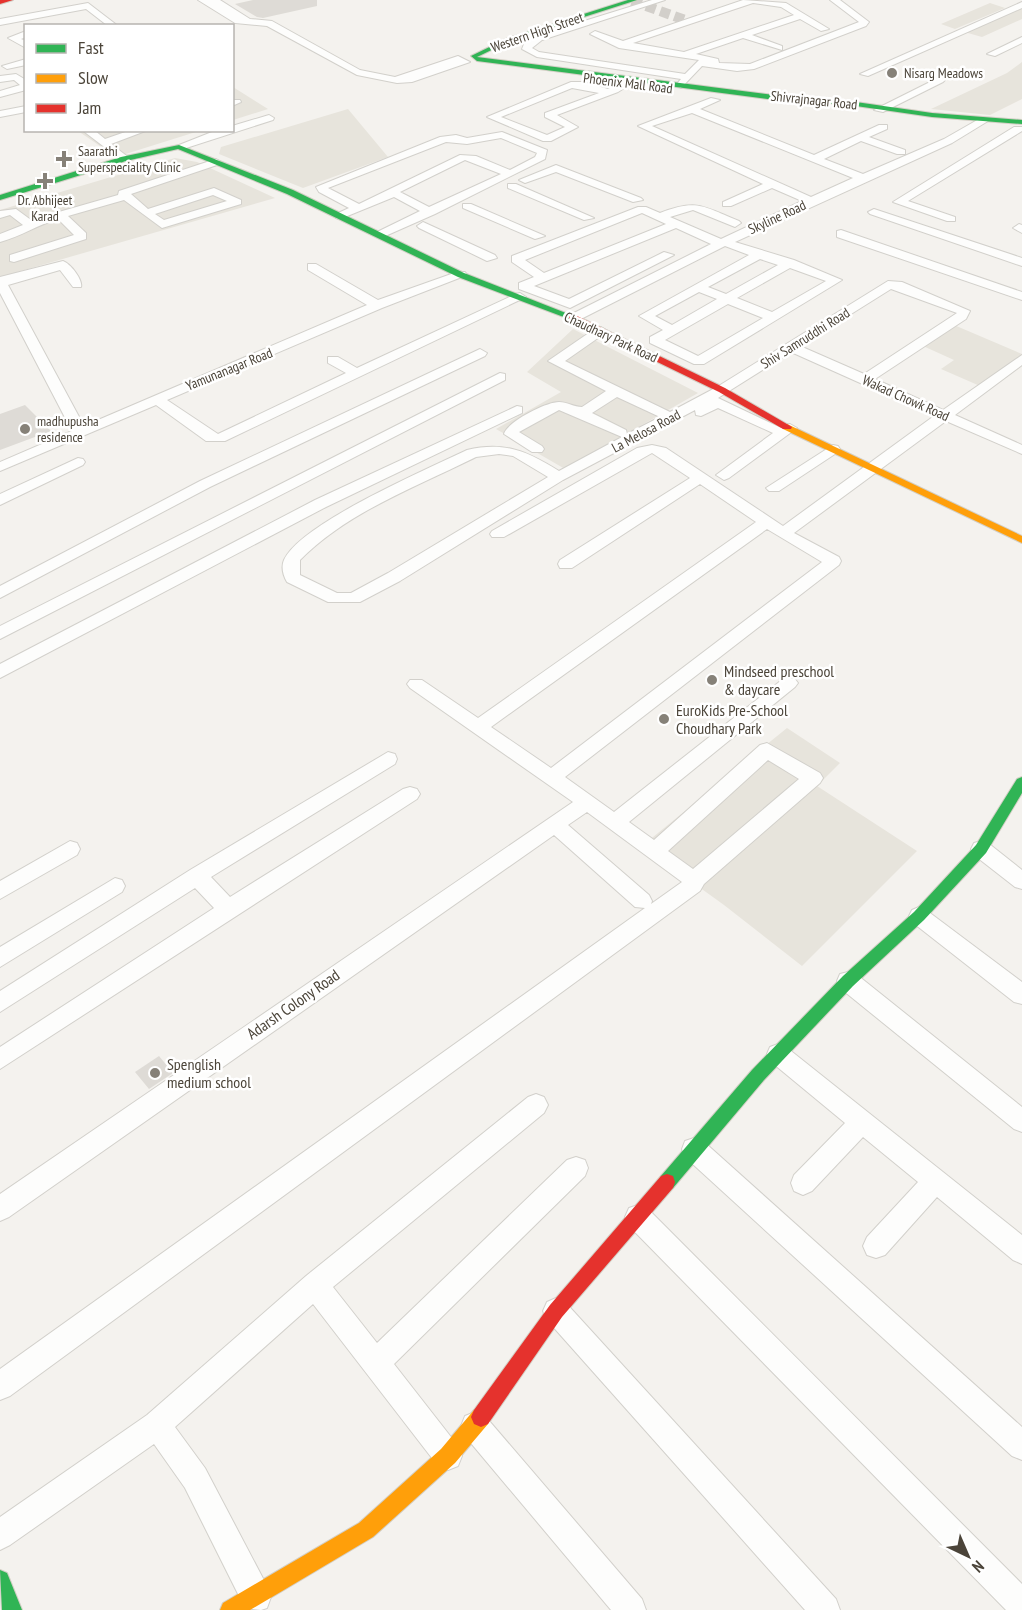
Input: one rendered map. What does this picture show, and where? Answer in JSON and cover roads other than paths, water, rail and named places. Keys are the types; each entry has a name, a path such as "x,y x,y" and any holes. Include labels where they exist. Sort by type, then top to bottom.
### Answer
{"street":[{"path":"0,2 10,0"},
{"path":"202,0 238,21 268,23 357,72 397,80 412,79 468,59"},
{"path":"214,0 246,18 246,21"},
{"name":"Western High Street","path":"468,59 498,38 574,20 621,0"},
{"name":"Western High Street","path":"468,59 502,42 634,0"},
{"path":"661,0 574,20 534,41 527,46 527,49 537,54 683,81 702,63 737,68 751,67 863,24 864,22 834,0"},
{"path":"619,45 752,0 783,5 824,29"},
{"path":"0,22 88,6 111,24"},
{"path":"865,74 1022,6"},
{"path":"31,16 40,24"},
{"path":"687,54 800,16"},
{"path":"574,20 619,45 687,54 717,62"},
{"path":"24,35 13,38 24,45"},
{"path":"743,35 779,48"},
{"path":"992,54 1022,40"},
{"path":"502,42 498,48 500,56 513,64"},
{"name":"Phoenix Mall Road","path":"468,59 562,72"},
{"name":"Phoenix Mall Road","path":"468,59 770,101 786,100"},
{"path":"7,66 24,62"},
{"path":"0,79 16,76 24,88"},
{"path":"879,110 940,80"},
{"path":"606,92 583,85 571,85 492,117 547,139 573,127 549,116 558,111 606,92 631,81"},
{"name":"Shivrajnagar Road","path":"631,81 683,81 786,100 840,102 879,110"},
{"path":"0,94 24,89"},
{"path":"715,100 646,125 644,128 812,201"},
{"path":"0,114 24,109"},
{"path":"689,110 862,178"},
{"path":"879,110 889,115 1021,127"},
{"path":"558,111 579,120"},
{"path":"234,129 269,118"},
{"name":"Skyline Road","path":"575,318 723,243 983,123"},
{"path":"951,219 899,202 1021,127"},
{"path":"814,159 883,128"},
{"path":"89,132 124,159"},
{"path":"103,143 137,132"},
{"path":"0,198 124,159 179,147 225,132"},
{"path":"358,208 323,190 322,187 444,139 456,138 467,141 502,135 543,152 540,159 511,180 467,206 423,226 385,237"},
{"path":"861,138 901,152"},
{"name":"Chaudhary Park Road","path":"179,147 340,216 460,275 517,292 575,318 722,390 782,427 833,448 1022,540"},
{"path":"2,208 166,155 193,152"},
{"path":"340,216 394,193 396,189 464,158 472,158 588,218"},
{"path":"177,175 237,203 162,224 123,193 124,191 216,162"},
{"path":"385,237 430,212 511,180 556,168 637,200"},
{"path":"727,204 772,184"},
{"path":"146,213 214,191"},
{"path":"394,193 430,212"},
{"path":"2,208 29,224 126,196"},
{"path":"467,206 539,236"},
{"path":"663,216 686,207 694,207 735,223"},
{"path":"543,278 516,259 638,210 646,209 706,237 836,280 699,361 655,340"},
{"path":"874,212 1022,262"},
{"path":"0,246 18,262 82,236 60,215"},
{"path":"156,399 215,439 357,374 543,278 678,223"},
{"path":"0,238 26,230 29,224"},
{"path":"423,226 491,258"},
{"path":"841,234 1022,296"},
{"path":"517,292 570,304 706,237"},
{"path":"672,330 645,316 759,255"},
{"path":"637,349 790,263"},
{"path":"77,284 63,265 0,282 81,433"},
{"path":"312,267 377,305"},
{"name":"Yamunanagar Road","path":"0,467 156,399 261,357 377,305 460,275"},
{"name":"Shiv Samruddhi Road","path":"722,390 888,285 897,285 960,308 964,314 865,380"},
{"path":"698,287 772,317"},
{"path":"601,331 555,361 664,414"},
{"name":"Wakad Chowk Road","path":"791,347 1022,450"},
{"path":"0,593 205,484 480,353"},
{"path":"333,360 357,374"},
{"path":"783,533 1019,365"},
{"path":"0,633 500,377"},
{"name":"La Melosa Road","path":"564,474 514,450 485,450 472,453 334,526 306,545 294,557 290,567 293,579 334,598 354,598 394,577 664,414 722,390"},
{"path":"579,412 615,392"},
{"path":"691,418 717,402 782,427"},
{"path":"621,433 579,412 556,406 515,427 511,434 565,465 621,433 664,414"},
{"path":"0,672 134,599 435,447 517,410"},
{"path":"748,448 782,427"},
{"path":"724,475 782,427"},
{"path":"774,488 833,448"},
{"path":"498,534 642,451 652,449 661,451 783,533 833,561 551,778"},
{"path":"0,500 78,462"},
{"path":"566,564 700,477"},
{"path":"477,727 767,522"},
{"path":"615,822 789,683"},
{"path":"416,684 656,850 694,880"},
{"path":"0,1386 437,1068 467,1051 681,896 693,885 694,880 813,778 767,750 656,850"},
{"path":"0,1003 197,876 388,759"},
{"path":"230,1610 256,1597 366,1530 448,1456 475,1426 556,1311 694,1149 778,1054 848,981 919,916 981,849 1022,782"},
{"path":"0,1059 228,909 410,794"},
{"name":"Adarsh Colony Road","path":"0,1209 587,802"},
{"path":"555,824 575,845 642,901"},
{"path":"0,891 70,849"},
{"path":"981,849 1022,880"},
{"path":"197,876 228,909"},
{"path":"0,958 116,886"},
{"path":"919,916 1022,995"},
{"path":"848,981 1022,1121"},
{"path":"778,1054 1022,1251"},
{"path":"0,1535 157,1425 315,1285 536,1105"},
{"path":"803,1183 862,1122"},
{"path":"694,1149 1022,1446"},
{"path":"375,1364 576,1168"},
{"path":"876,1246 936,1180"},
{"path":"638,1217 1022,1605"},
{"path":"315,1285 448,1456"},
{"path":"556,1311 825,1610"},
{"path":"157,1425 195,1478 256,1597"},
{"path":"475,1426 631,1610"},
{"path":"0,1580 12,1610"}],"tunnel":[{"path":"632,1 688,21"}],"place":[{"name":"Nisarg Meadows","path":"892,73"},
{"name":"Saarathi Superspeciality Clinic","path":"64,159"},
{"name":"Dr. Abhijeet Karad","path":"45,181"},
{"name":"madhupusha residence","path":"25,429"},
{"name":"Mindseed preschool & daycare","path":"712,680"},
{"name":"EuroKids Pre-School Choudhary Park","path":"664,719"},
{"name":"Spenglish medium school","path":"155,1073"}]}
